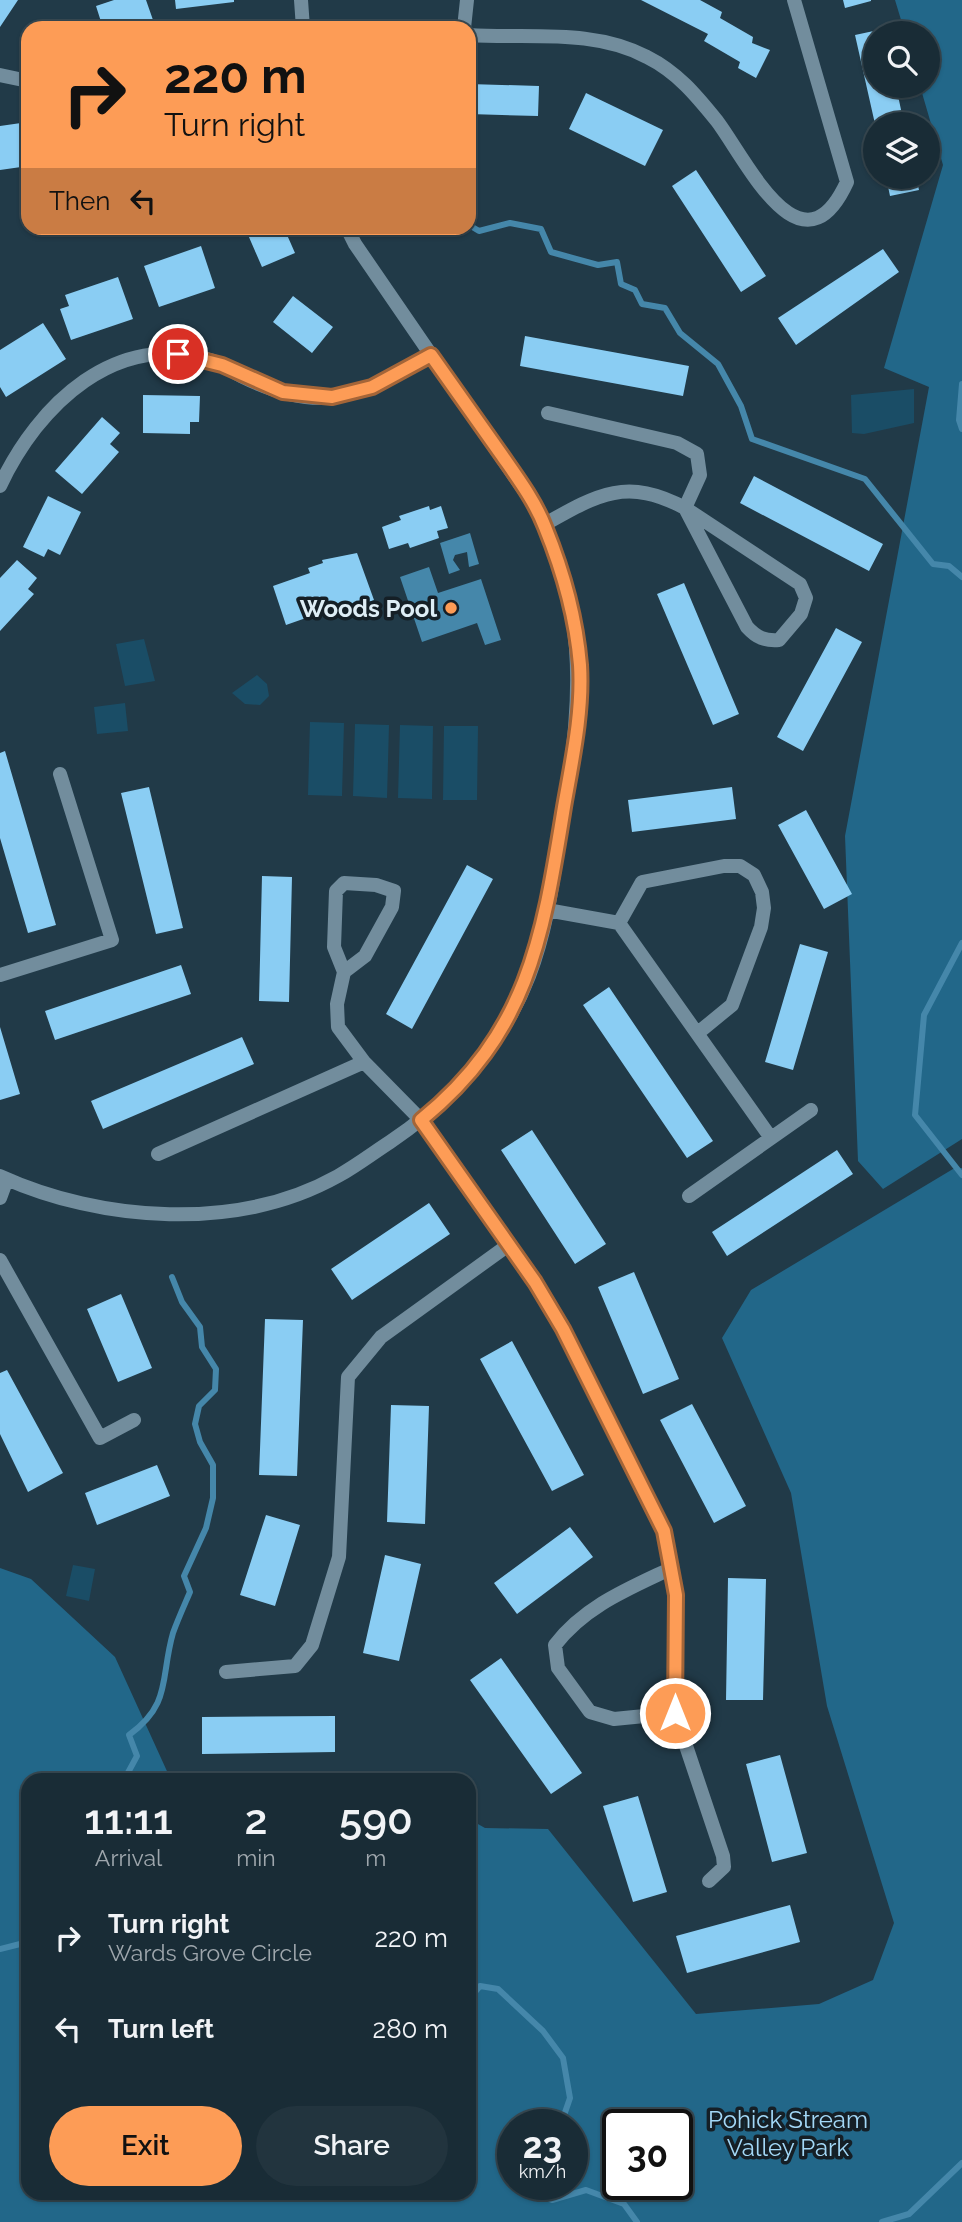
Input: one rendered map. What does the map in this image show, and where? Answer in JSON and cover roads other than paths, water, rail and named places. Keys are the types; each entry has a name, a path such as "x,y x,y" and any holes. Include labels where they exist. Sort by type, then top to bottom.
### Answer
{"street":[{"path":"301,0 302,21"},
{"path":"465,21 467,0"},
{"path":"476,35 595,38 619,44 647,56 680,77 718,122 759,185 787,213 805,221 824,216 838,201 847,183 794,0"},
{"path":"1,76 21,80"},
{"path":"0,1198 4,1177 69,1203 103,1210 167,1214 230,1210 270,1202 337,1177 446,1100 498,1036 529,977 547,910 575,747 580,668 574,614 545,524 513,472 352,235"},
{"path":"0,486 27,437 71,390 101,370 135,358 178,354 209,360 283,392 332,397 372,387 431,355"},
{"path":"548,413 688,448 697,454 700,475 685,508"},
{"path":"545,524 598,497 622,491 659,494 685,508 800,584 806,598 801,614 779,640 767,641 755,636 747,627 685,508"},
{"path":"0,975 112,940 60,774"},
{"path":"619,923 642,882 724,866 740,866 754,875 764,908 761,927 732,1005 699,1032"},
{"path":"344,972 365,956 392,907 394,891 388,887 344,883 338,886 334,947 344,972 337,1003 338,1027 364,1062 421,1120 507,1246 535,1282 563,1329 664,1531 676,1595 675,1713 723,1856 724,1867 709,1881"},
{"path":"547,910 619,923 699,1032 771,1138"},
{"path":"158,1154 364,1062"},
{"path":"689,1196 811,1110"},
{"path":"226,1672 295,1666 312,1645 339,1557 348,1377 381,1337 507,1246"},
{"path":"0,1260 100,1438 134,1420"},
{"path":"671,1568 620,1593 572,1623 555,1645 558,1668 590,1712 614,1719 675,1713"}],"waterway":[{"path":"476,229 479,231 510,223 541,229 551,252 598,265 617,262 621,284 635,290 642,304 665,308 680,333 718,364 741,406 752,439 865,479 933,564 949,566 962,577"},
{"path":"962,384 959,420 962,429"},
{"path":"962,943 924,1015 915,1115 962,1175"},
{"path":"128,1773 137,1756 129,1735 143,1724 158,1701 173,1633 190,1592 184,1576 206,1528 213,1498 213,1465 200,1442 195,1424 199,1406 215,1390 216,1369 202,1347 200,1327 182,1302 172,1277"},
{"path":"0,1949 21,1944"},
{"path":"476,1991 480,1986 498,1989 543,2031 563,2058 570,2098 566,2109"},
{"path":"882,2222 909,2214 962,2163"},
{"path":"588,2191 624,2204 637,2222"}],"place":[{"name":"Woods Pool","path":"451,608"}],"park label":[{"name":"Pohick Stream Valley Park","path":"788,2133"}]}
